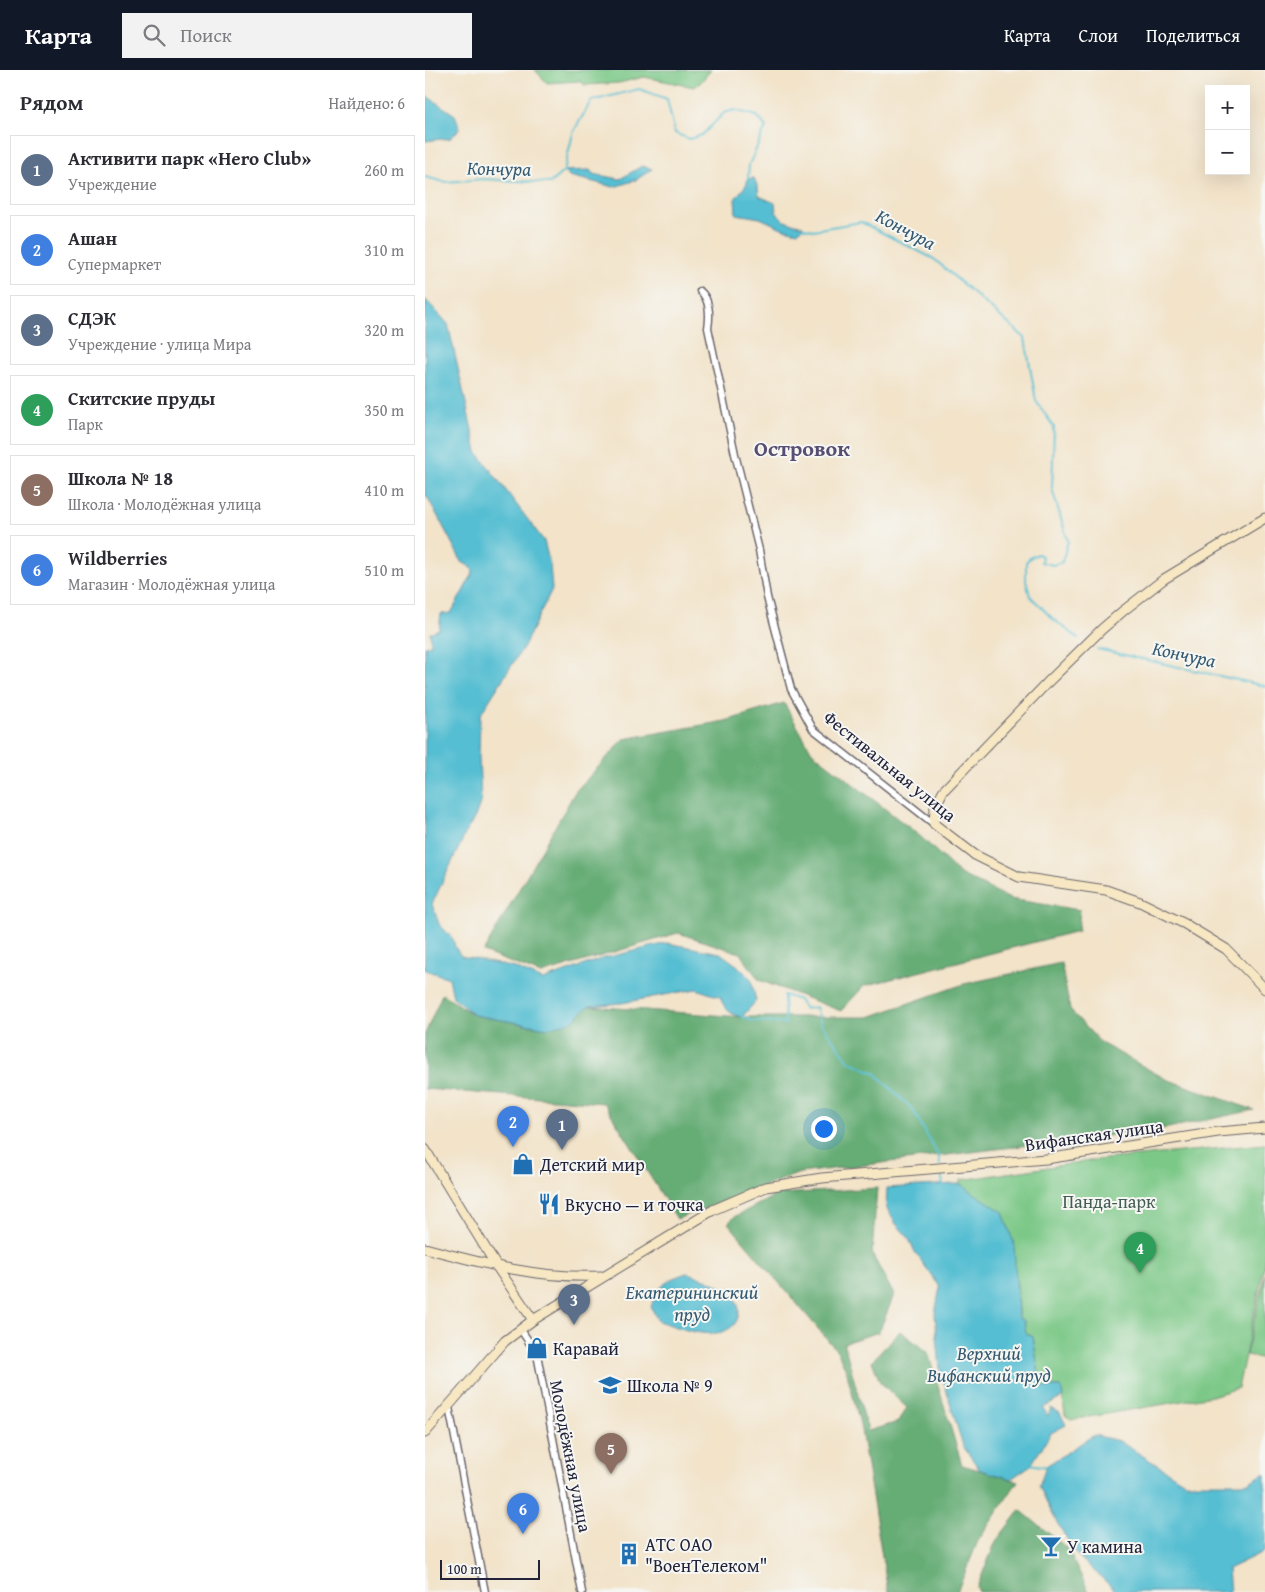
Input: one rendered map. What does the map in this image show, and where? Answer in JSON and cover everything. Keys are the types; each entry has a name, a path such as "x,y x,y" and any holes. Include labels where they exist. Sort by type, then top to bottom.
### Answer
{"main road":[{"path":"935,824 935,807 943,791 1031,699 1102,629 1165,580 1265,518"},
{"name":"Фестивальная улица","path":"935,824 975,855 1019,876 1106,890 1140,902 1185,924 1226,948 1265,989"},
{"name":"Вифанская улица","path":"425,1433 505,1341 533,1320 713,1210 765,1187 821,1178 1046,1159 1217,1132 1265,1128"},
{"path":"425,1149 497,1267 533,1320"},
{"path":"425,1248 497,1267 579,1277 604,1276"}],"street":[{"name":"Фестивальная улица","path":"700,291 704,294 710,315 709,328 735,454 759,550 767,597 791,689 813,729 935,824"},
{"name":"Молодёжная улица","path":"521,1330 537,1354 582,1592"},
{"path":"449,1406 485,1592"}],"green space":[{"path":"535,70 711,70 694,87 644,77 619,83 585,85 580,81 547,83"},
{"path":"784,703 812,752 920,836 960,874 1010,899 1080,910 1078,931 864,986 841,1011 759,980 740,953 678,933 541,974 483,952 575,792 624,739 725,721"},
{"path":"1061,963 1070,1010 1101,1043 1166,1079 1254,1110 1168,1128 800,1173 677,1219 604,1103 425,1089 425,1034 442,994 474,1015 547,1028 589,1006 742,1017 869,1017 964,984"},
{"name":"Панда-парк","path":"1265,1144 1265,1263 1238,1388 1212,1396 1071,1420 1065,1415 1061,1387 1041,1387 1033,1337 1026,1333 1024,1321 1018,1317 1017,1283 960,1184 961,1180 1096,1160"},
{"path":"877,1188 872,1254 894,1295 879,1332 844,1343 868,1431 898,1422 907,1408 880,1382 872,1361 900,1331 928,1352 962,1465 1018,1481 978,1541 957,1592 888,1592 860,1424 847,1373 838,1352 728,1223 734,1217 778,1194"},
{"path":"1265,1274 1265,1359 1246,1355"},
{"path":"1020,1510 1068,1549 1089,1592 979,1592 977,1587 996,1541"}],"water":[{"path":"425,95 455,115 460,128 451,138 425,141"},
{"path":"642,166 652,169 636,180 614,187 569,176 564,171 590,170 593,174 620,179"},
{"path":"754,178 759,196 775,203 776,212 785,221 803,226 798,232 784,229 760,218 736,214 735,199 746,185 748,179"},
{"path":"425,299 448,324 477,452 544,541 550,565 552,589 524,646 480,715 479,758 481,800 475,817 432,904 439,924 453,939 455,947 461,956 515,968 543,980 601,959 667,943 720,953 738,966 751,979 756,1001 742,1017 734,1015 728,1010 720,997 696,989 622,1003 589,1006 571,1022 547,1028 474,1015 453,997 449,978 425,970 425,646 431,645 430,633 439,629 441,614 451,613 473,573 472,568 462,562 428,498 425,496"},
{"name":"Верхний Вифанский пруд","path":"960,1184 1003,1212 1014,1244 1018,1317 1024,1321 1026,1333 1033,1337 1041,1387 1061,1387 1063,1397 1043,1408 1048,1416 1051,1408 1060,1413 1066,1425 1051,1433 1031,1465 1011,1479 980,1470 963,1446 940,1369 935,1314 940,1287 886,1207 887,1188"},
{"name":"Екатерининский пруд","path":"687,1273 714,1283 724,1289 737,1302 739,1311 737,1320 731,1327 711,1334 688,1330 658,1321 651,1307 656,1294 668,1281"},
{"path":"1094,1435 1119,1441 1186,1483 1248,1483 1265,1473 1265,1551 1228,1569 1230,1592 1117,1592 1077,1555 1056,1521 1039,1486 1046,1466"}],"waterway":[{"name":"Кончура","path":"425,177 445,182 484,179 550,183 564,171 573,133 591,101 639,89 667,99 675,133 689,139 702,135 724,113 734,110 757,116 766,127 749,165 748,179"},
{"name":"Кончура","path":"800,227 813,230 861,222 934,259 1025,338 1036,401 1054,427 1052,489 1068,541 1062,562 1053,565 1041,562 1042,556 1038,554 1031,557 1026,562 1026,581 1030,596 1053,619 1078,638"},
{"name":"Кончура","path":"1097,649 1265,686"},
{"path":"741,1015 753,1021 785,1024 784,995 799,1000 805,1009 816,1007 821,1024 849,1061 875,1073 913,1110 939,1157 940,1165"},
{"path":"941,1170 943,1185"},
{"path":"1029,1464 1048,1467"}],"place":[{"name":"Ашан","path":"513,1147"},
{"name":"Активити парк «Hero Club»","path":"562,1150"},
{"name":"Детский мир","path":"523,1164"},
{"name":"Вкусно — и точка","path":"549,1204"},
{"name":"Скитские пруды","path":"1140,1273"},
{"name":"СДЭК","path":"574,1325"},
{"name":"Каравай","path":"537,1348"},
{"name":"Школа № 9","path":"610,1385"},
{"name":"Школа № 18","path":"611,1474"},
{"name":"Wildberries","path":"523,1534"},
{"name":"У камина","path":"1051,1546"},
{"name":"АТС ОАО \"ВоенТелеком\"","path":"629,1554"}],"district":[{"name":"Островок","path":"802,448"}]}
